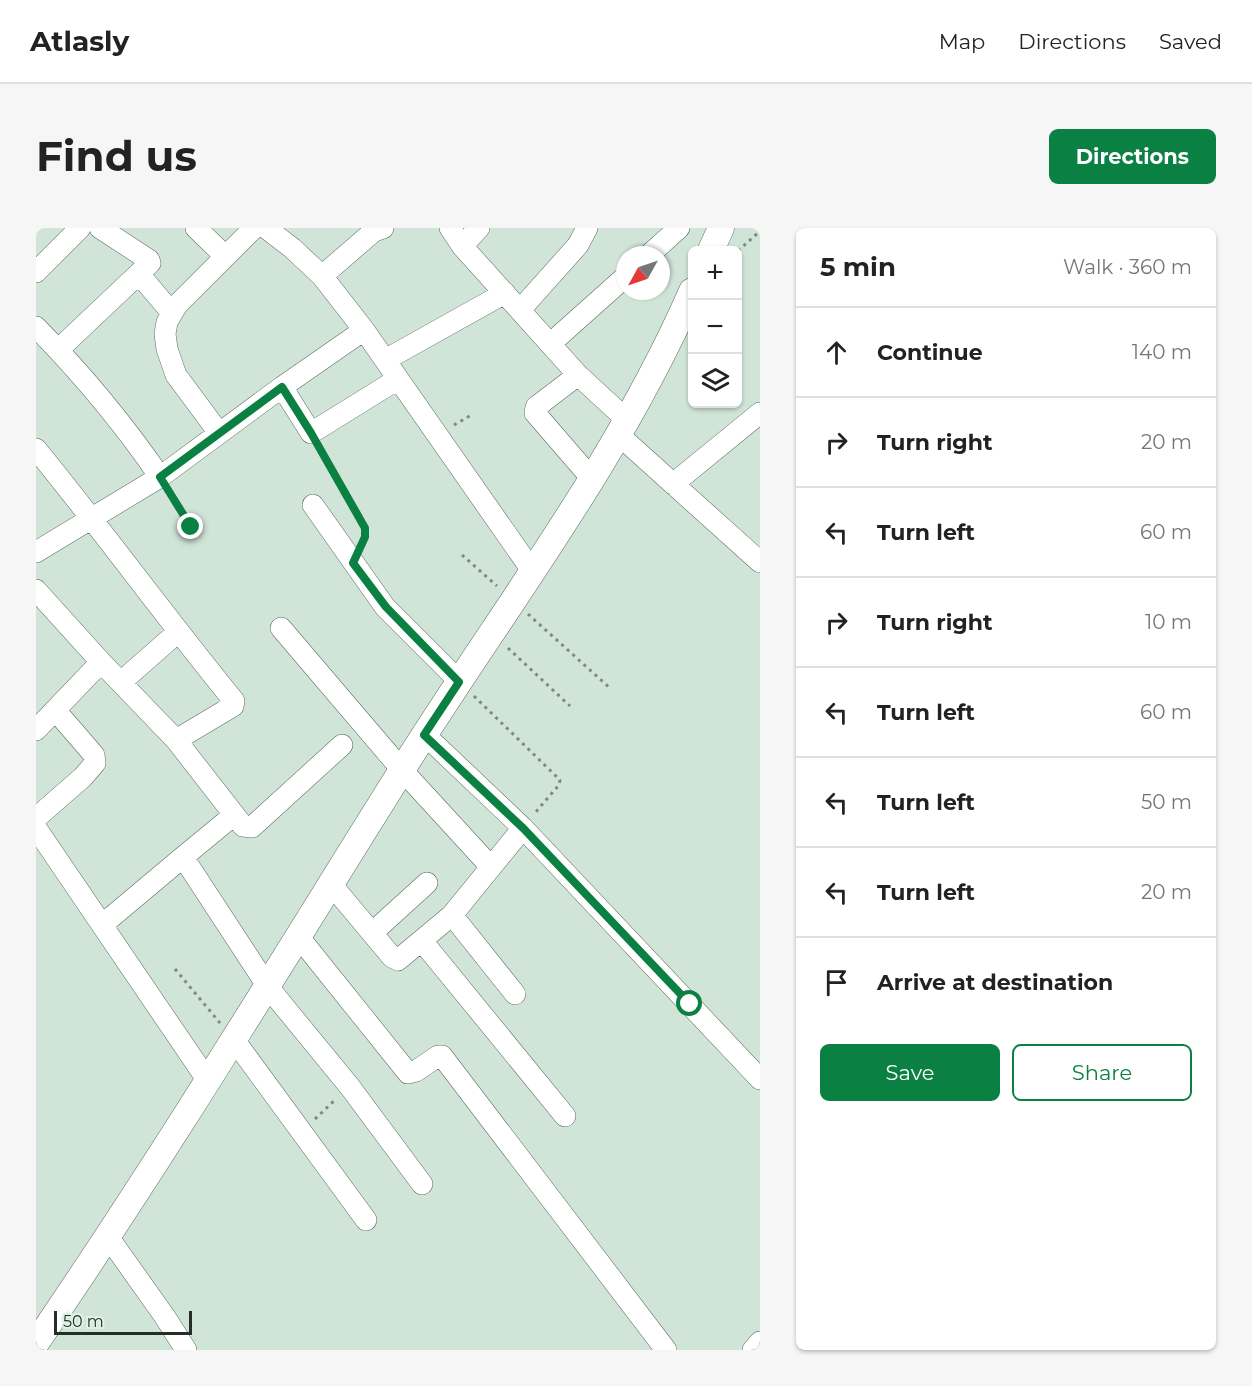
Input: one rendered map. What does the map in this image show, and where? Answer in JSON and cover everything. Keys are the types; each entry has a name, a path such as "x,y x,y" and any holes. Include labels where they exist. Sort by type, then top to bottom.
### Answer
{"street":[{"path":"36,272 80,228"},
{"path":"58,350 151,262 100,228"},
{"path":"196,228 225,256"},
{"path":"219,433 180,383 173,368 165,334 167,322 171,312 254,228"},
{"path":"266,228 322,276 364,330 532,572"},
{"path":"450,228 462,246 673,483 759,561"},
{"path":"462,246 479,228"},
{"path":"520,310 578,245 587,228"},
{"path":"659,246 679,228"},
{"path":"713,246 721,228"},
{"path":"322,276 376,229"},
{"path":"139,274 171,312"},
{"path":"550,344 616,285"},
{"path":"385,360 505,292"},
{"path":"36,1343 109,1238 235,1041 424,735 514,601 624,428 669,346 689,300"},
{"path":"36,327 130,433 160,477"},
{"path":"36,552 160,477 364,330"},
{"path":"578,375 536,407 535,413 592,479"},
{"path":"282,387 311,433 398,379"},
{"path":"673,483 760,413"},
{"path":"36,449 235,703 176,740"},
{"path":"313,505 386,607 459,682"},
{"path":"36,590 101,663 176,740 243,826 252,827 342,745"},
{"path":"281,628 402,770 491,867"},
{"path":"121,682 178,632"},
{"path":"36,730 57,711 101,663"},
{"path":"36,818 83,777 95,763 94,755 57,711"},
{"path":"424,735 523,828 760,1079"},
{"path":"102,925 234,815"},
{"path":"36,828 208,1081"},
{"path":"331,884 392,957 398,960 452,915 523,828"},
{"path":"183,857 268,987 350,1087 422,1184"},
{"path":"372,933 427,883"},
{"path":"452,915 515,994"},
{"path":"298,936 408,1072 416,1071 438,1056 442,1056 666,1350"},
{"path":"422,941 565,1116"},
{"path":"235,1041 366,1220"},
{"path":"109,1238 186,1350"},
{"path":"753,1350 760,1342"}],"path":[{"path":"742,247 760,231"},
{"path":"311,433 365,528 365,537 353,563"},
{"path":"160,477 191,527"},
{"path":"462,555 611,689"},
{"path":"492,633 570,706"},
{"path":"459,682 560,780 559,785 523,828"},
{"path":"174,969 235,1041"},
{"path":"302,1130 350,1087"}],"route":[{"path":"191,527 160,477 282,387 365,528 365,537 353,563 386,607 459,682 424,735 523,828 690,1004"}]}
